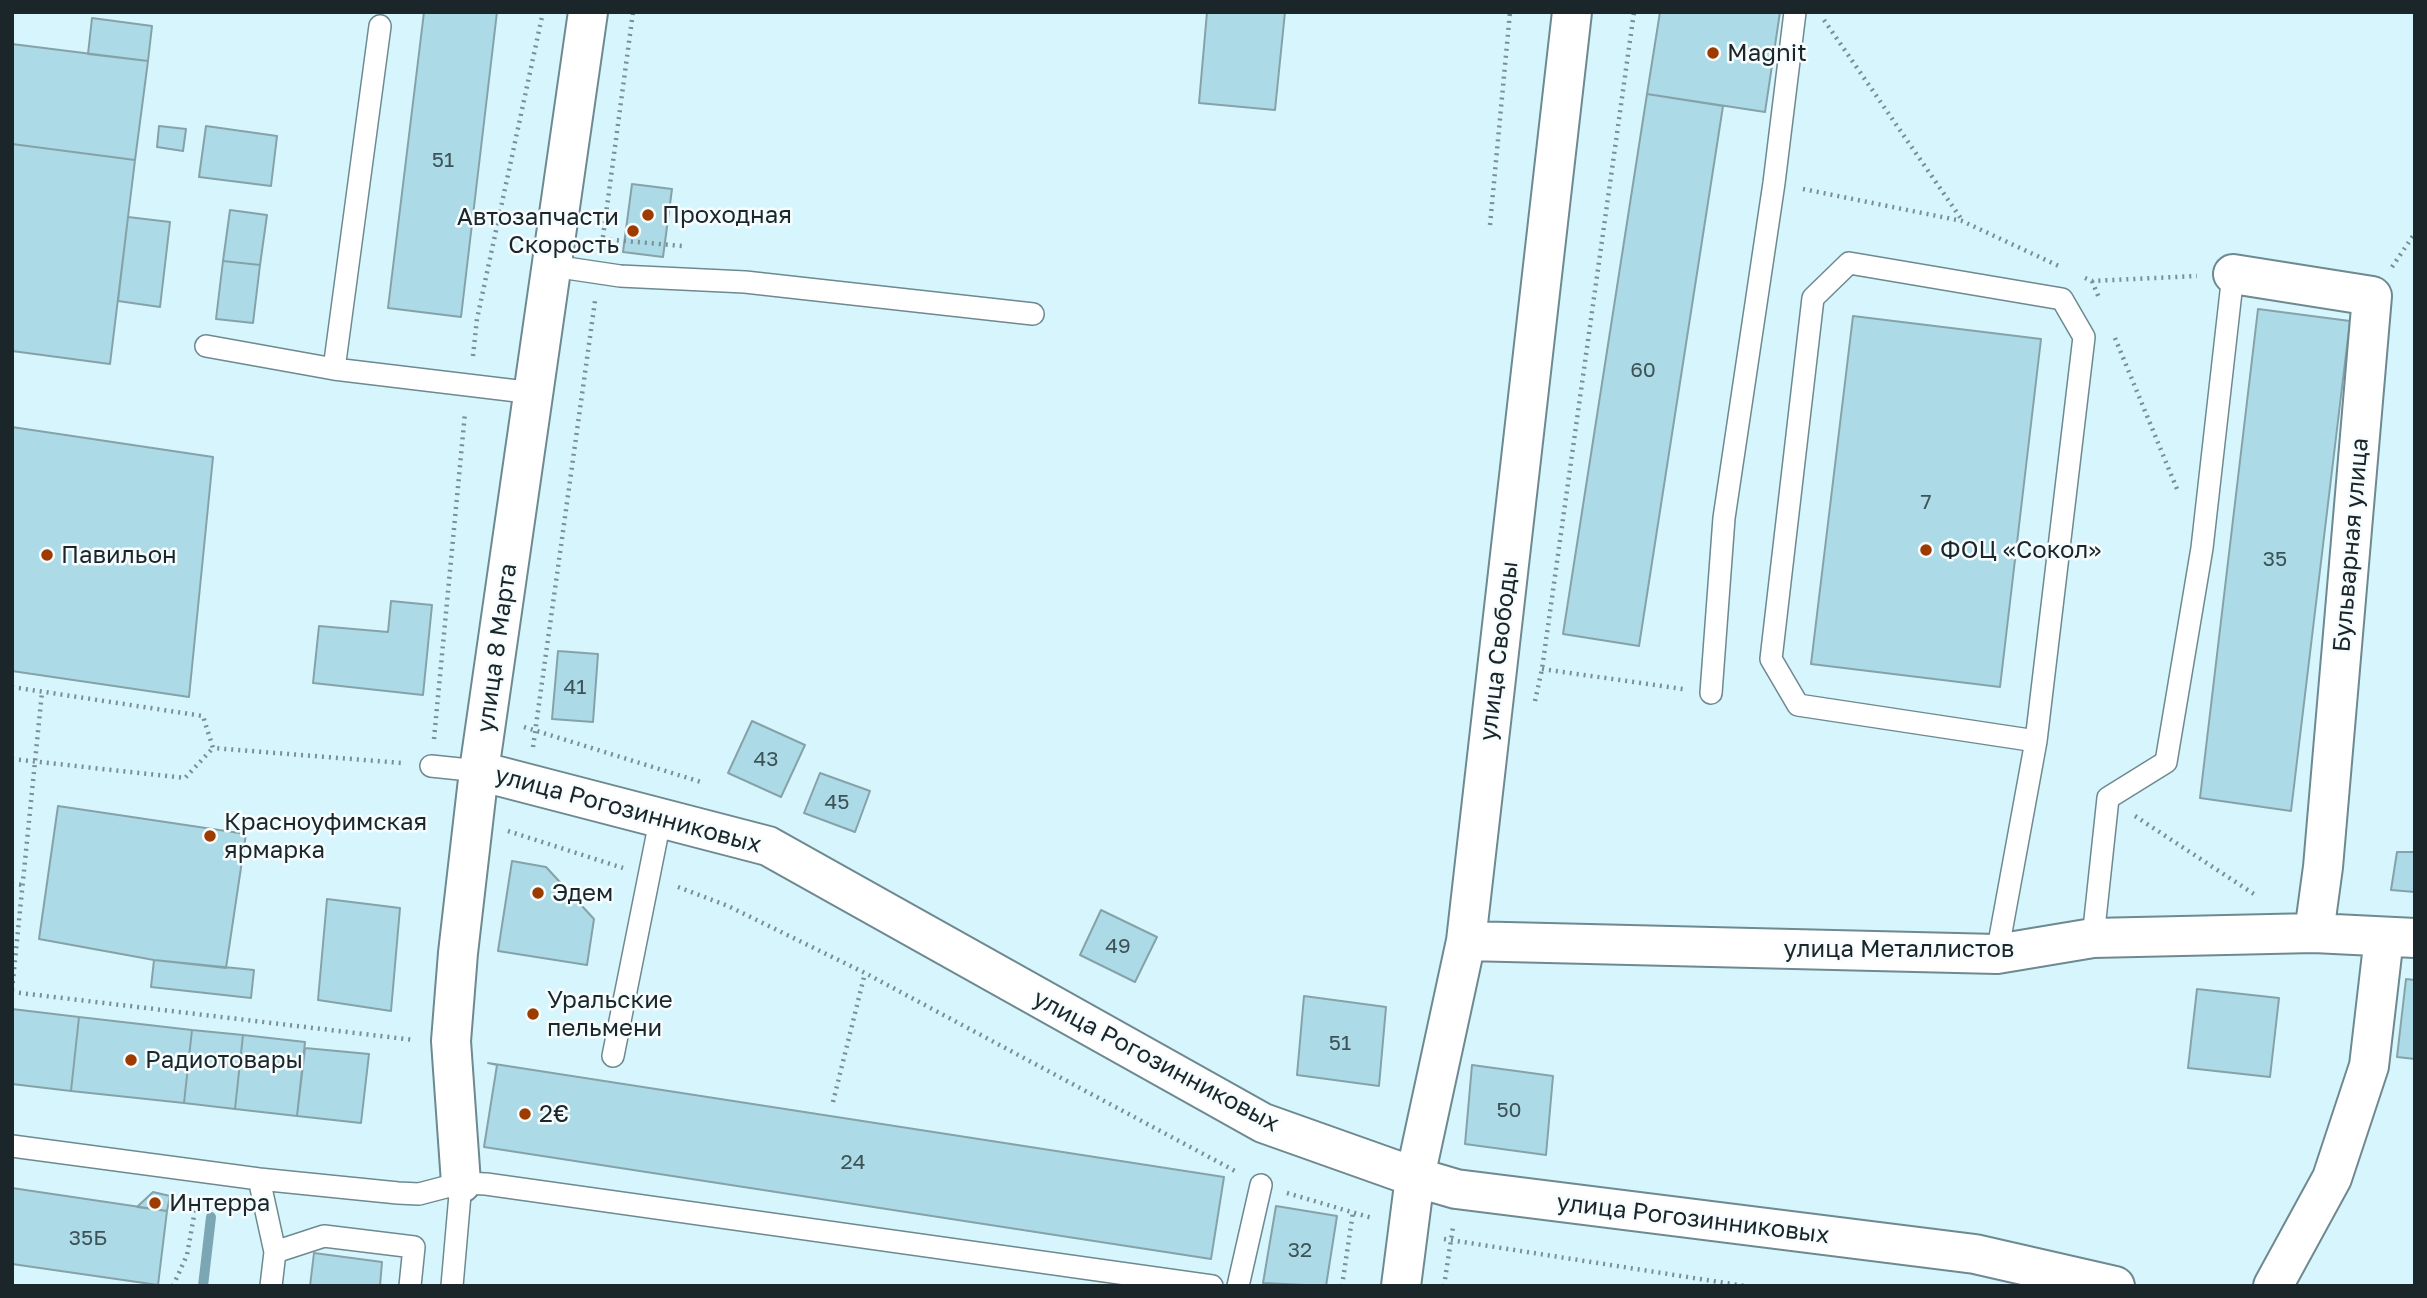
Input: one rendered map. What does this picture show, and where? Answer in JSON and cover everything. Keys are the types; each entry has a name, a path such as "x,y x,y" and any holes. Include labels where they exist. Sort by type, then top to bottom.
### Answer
{"street":[{"name":"улица 8 Марта","path":"461,1183 451,1041 473,824 588,12"},
{"name":"улица Свободы","path":"1401,1286 1415,1177 1466,941 1572,12"},
{"name":"Бульварная улица","path":"2233,274 2372,296 2323,867 2314,933"},
{"name":"улица Рогозинниковых","path":"479,771 661,816 768,846 1264,1123 1415,1177 1456,1189 1975,1254 2115,1286"},
{"name":"улица Металлистов","path":"1466,941 1997,954 2093,938 2314,933 2399,938"},
{"path":"2273,1286 2332,1178 2368,1066 2399,938"}],"lane":[{"path":"1712,693 1724,518 1774,183 1796,12"},
{"path":"334,369 380,26"},
{"path":"1997,954 2036,741 2084,337 2062,299 1849,263 1813,298 1771,659 1798,705 2036,741"},
{"path":"553,266 598,273 745,282 1033,314"},
{"path":"2093,938 2108,798 2166,762 2202,548 2233,274"},
{"path":"206,346 334,369 534,393"},
{"path":"431,766 479,771"},
{"path":"613,1056 661,816"},
{"path":"12,1146 259,1179 419,1194 461,1183 1212,1286"},
{"path":"259,1179 275,1252 271,1286"},
{"name":"улица 8 Марта","path":"452,1286 461,1183"},
{"path":"1238,1286 1261,1185"},
{"path":"275,1252 324,1236 414,1247 410,1286"}],"path":[{"path":"213,748 431,766 477,319 543,12"},
{"path":"515,832 536,729 633,12"},
{"path":"1490,225 1510,12"},
{"path":"1818,12 1962,221"},
{"path":"1774,183 1962,221 2068,270"},
{"path":"603,239 665,244"},
{"path":"2080,276 2092,281 2233,274"},
{"path":"2092,281 2102,306"},
{"path":"2113,332 2202,548"},
{"path":"1542,669 1712,693"},
{"path":"12,687 203,716 213,748"},
{"path":"42,692 12,991 403,1040 451,1041"},
{"path":"437,712 536,729 701,782"},
{"path":"12,759 185,778 213,748"},
{"path":"2108,798 2314,933"},
{"path":"473,824 515,832 649,876 728,906 865,973 1261,1185 1451,1241 1745,1286"},
{"path":"12,884 23,885"},
{"path":"833,1102 865,973"},
{"path":"173,1286 187,1255 202,1171"},
{"path":"1342,1286 1353,1212"}],"building":[{"path":"424,12 497,12 461,317 388,308"},
{"path":"1207,12 1285,12 1275,110 1199,103"},
{"path":"1660,12 1780,12 1765,112 1647,94"},
{"path":"92,18 152,26 148,61 88,54"},
{"path":"12,44 148,61 135,160 12,144"},
{"path":"1647,94 1723,106 1639,646 1563,634"},
{"path":"159,126 186,129 183,151 157,147"},
{"path":"206,126 277,136 271,186 199,177"},
{"path":"12,144 135,160 110,364 12,351"},
{"name":"Проходная","path":"632,184 672,189 663,257 623,252"},
{"path":"230,210 267,215 260,265 223,261"},
{"path":"128,217 170,222 160,307 118,301"},
{"path":"223,261 260,265 253,323 216,319"},
{"path":"2258,309 2350,321 2291,811 2200,798"},
{"path":"1853,316 2041,339 2000,687 1811,664"},
{"path":"12,427 213,457 189,697 12,671"},
{"path":"391,601 432,605 423,695 313,683 319,626 388,632"},
{"path":"558,651 598,654 593,722 552,719"},
{"path":"752,721 805,745 781,797 728,773"},
{"path":"820,773 870,791 855,832 804,813"},
{"path":"58,806 246,834 226,968 154,960 39,939"},
{"path":"2397,852 2415,852 2415,892 2391,890"},
{"name":"Эдем","path":"512,861 546,867 594,919 587,965 498,951"},
{"path":"327,899 400,908 391,1011 318,1000"},
{"path":"1101,910 1157,937 1135,982 1080,955"},
{"path":"154,960 254,970 251,998 151,987"},
{"path":"2406,979 2415,980 2415,1059 2397,1057"},
{"path":"2197,989 2279,998 2270,1077 2188,1068"},
{"path":"1304,996 1386,1007 1379,1086 1297,1075"},
{"path":"12,1009 79,1017 71,1091 12,1084"},
{"path":"79,1017 192,1030 184,1103 71,1091"},
{"path":"192,1030 243,1035 235,1109 184,1103"},
{"path":"243,1035 305,1042 297,1116 235,1109"},
{"path":"305,1048 369,1054 361,1123 297,1116"},
{"path":"488,1063 1224,1177 1211,1259 484,1147 497,1065"},
{"path":"1472,1065 1553,1076 1546,1155 1465,1144"},
{"path":"12,1188 167,1211 158,1285 12,1264"},
{"name":"Интерра","path":"153,1192 170,1196 167,1211 137,1207"},
{"path":"1276,1206 1337,1216 1326,1286 1263,1283"},
{"path":"314,1253 382,1262 380,1286 310,1286"}],"waterway":[{"path":"203,1286 211,1217"}],"place":[{"name":"Magnit","path":"1713,53"},
{"name":"Проходная","path":"648,215"},
{"name":"Автозапчасти Скорость","path":"633,231"},
{"name":"ФОЦ «Сокол»","path":"1926,550"},
{"name":"Павильон","path":"47,555"},
{"name":"Красноуфимская ярмарка","path":"210,836"},
{"name":"Эдем","path":"538,893"},
{"name":"Уральские пельмени","path":"533,1014"},
{"name":"Радиотовары","path":"131,1060"},
{"name":"2€","path":"525,1114"},
{"name":"Интерра","path":"155,1203"}]}
